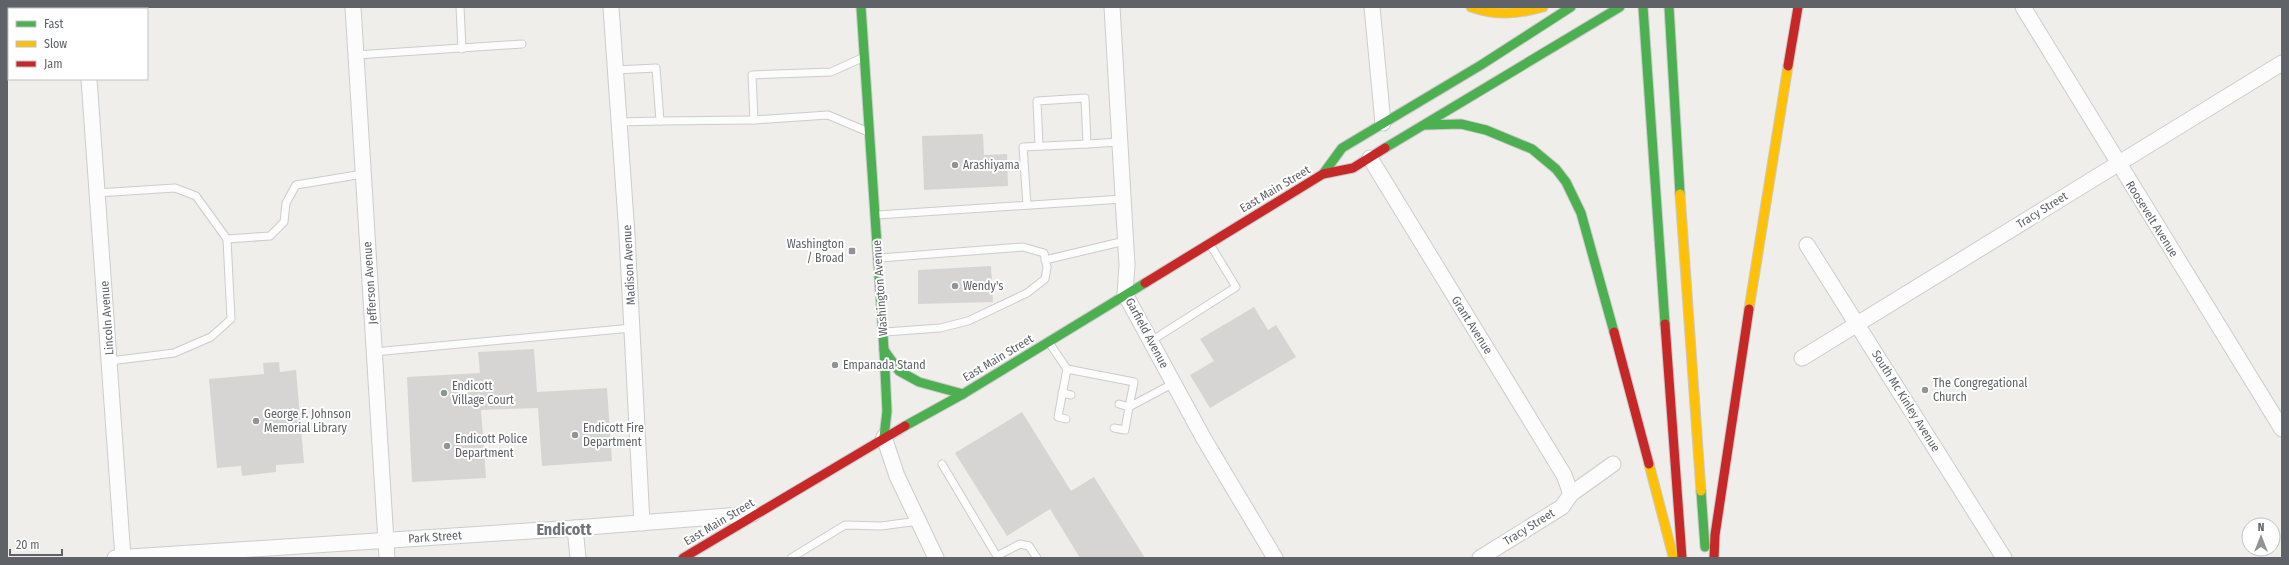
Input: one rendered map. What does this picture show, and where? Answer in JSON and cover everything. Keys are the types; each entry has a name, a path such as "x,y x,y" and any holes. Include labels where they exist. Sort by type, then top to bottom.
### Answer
{"main road":[{"name":"Washington Avenue","path":"861,7 884,350 887,411 884,437"},
{"path":"1471,7 1500,15 1518,15 1543,7"},
{"name":"East Main Street","path":"1323,174 1342,148 1481,65 1571,7"},
{"name":"East Main Street","path":"683,558 884,437 963,394 1323,174 1353,168 1620,7"},
{"path":"1643,7 1682,558"},
{"path":"1668,7 1685,291 1706,558"},
{"path":"1714,558 1717,527 1765,203 1798,7"},
{"path":"1426,125 1466,125 1517,140 1546,157 1566,180 1579,205 1587,231 1673,558"},
{"path":"884,350 899,371 919,382 963,394"}],"street":[{"name":"Jefferson Avenue","path":"353,7 387,558"},
{"name":"Madison Avenue","path":"611,7 632,328 642,523"},
{"name":"Garfield Avenue","path":"1112,7 1125,241 1125,294 1204,439 1275,558"},
{"path":"1372,7 1383,124"},
{"name":"Roosevelt Avenue","path":"2023,7 2282,429"},
{"name":"Tracy Street","path":"1802,358 2282,63"},
{"name":"Lincoln Avenue","path":"89,80 123,558"},
{"name":"Grant Avenue","path":"1370,158 1564,474 1571,494"},
{"name":"South Mc Kinley Avenue","path":"1807,245 2004,558"},
{"name":"Washington Avenue","path":"884,437 897,476 936,558"},
{"name":"Tracy Street","path":"1480,558 1562,507 1571,494 1613,464"},
{"name":"Park Street","path":"115,558 231,554 755,514"},
{"path":"575,528 578,558"}],"lane":[{"path":"460,7 462,48"},
{"path":"356,55 522,44"},
{"path":"754,120 752,75 831,72 864,57"},
{"path":"616,70 656,68 660,121"},
{"path":"1039,146 1037,101 1085,98 1088,144"},
{"path":"619,122 754,120 828,115 870,133"},
{"path":"1027,205 1024,147 1120,142"},
{"path":"227,239 270,236 284,222 286,203 296,185 363,174"},
{"path":"97,193 175,188 196,196 227,239 231,318 211,337 174,353 110,361"},
{"path":"875,215 1123,199"},
{"path":"1045,260 1125,241"},
{"path":"1151,341 1236,287 1210,243"},
{"path":"878,259 1023,247 1044,253 1047,267 1045,280 1027,293 968,321 940,328 883,332"},
{"path":"374,352 632,328"},
{"path":"1048,341 1067,369 1134,382 1125,430 1114,428"},
{"path":"1066,419 1058,417 1067,369"},
{"path":"1119,404 1129,407 1174,383"},
{"path":"1062,393 1071,395"},
{"path":"942,464 997,557 1020,544 1029,546 1037,558"},
{"path":"790,558 845,525 881,526 919,521"}],"building":[{"path":"983,134 984,155 1007,154 1008,186 924,190 922,136"},
{"name":"Wendy's","path":"991,266 993,302 918,304 918,270"},
{"path":"1254,307 1268,330 1276,325 1296,357 1210,408 1190,375 1214,361 1200,339"},
{"path":"534,349 537,392 607,388 612,461 542,466 538,408 481,410 486,478 412,482 407,377 480,373 478,352"},
{"name":"George F. Johnson Memorial Library","path":"279,362 280,372 296,370 304,463 276,465 276,472 242,476 241,466 217,468 209,379 264,374 263,363"},
{"path":"1022,412 1071,491 1094,477 1145,558 1080,558 1050,509 1007,536 955,453"}],"traffic: fast":[{"path":"861,7 884,350 887,411 884,437"},
{"path":"1323,174 1342,148 1481,65 1571,7"},
{"path":"1385,148 1620,7"},
{"path":"1643,7 1665,324"},
{"path":"1669,7 1680,194"},
{"path":"1426,125 1461,124 1486,130 1532,149 1556,169 1566,182 1581,213 1614,332"},
{"path":"905,426 963,394 1145,283"},
{"path":"884,350 899,371 919,382 963,394"},
{"path":"1701,491 1705,547"}],"traffic: slow":[{"path":"1471,7 1498,13 1525,11 1543,7"},
{"path":"1749,309 1788,66"},
{"path":"1680,194 1701,491"},
{"path":"1649,464 1673,556"}],"traffic: jam":[{"path":"1788,66 1798,7"},
{"path":"1145,283 1323,174 1353,168 1385,148"},
{"path":"1714,558 1715,535 1749,309"},
{"path":"1665,324 1682,558"},
{"path":"1614,332 1649,464"},
{"path":"683,558 905,426"}],"place":[{"name":"Arashiyama","path":"955,165"},
{"name":"Washington / Broad","path":"852,251"},
{"name":"Wendy's","path":"955,286"},
{"name":"Empanada Stand","path":"835,365"},
{"name":"The Congregational Church","path":"1925,390"},
{"name":"Endicott Village Court","path":"444,393"},
{"name":"George F. Johnson Memorial Library","path":"256,421"},
{"name":"Endicott Fire Department","path":"575,435"},
{"name":"Endicott Police Department","path":"447,446"}],"district":[{"name":"Endicott","path":"564,529"}]}
